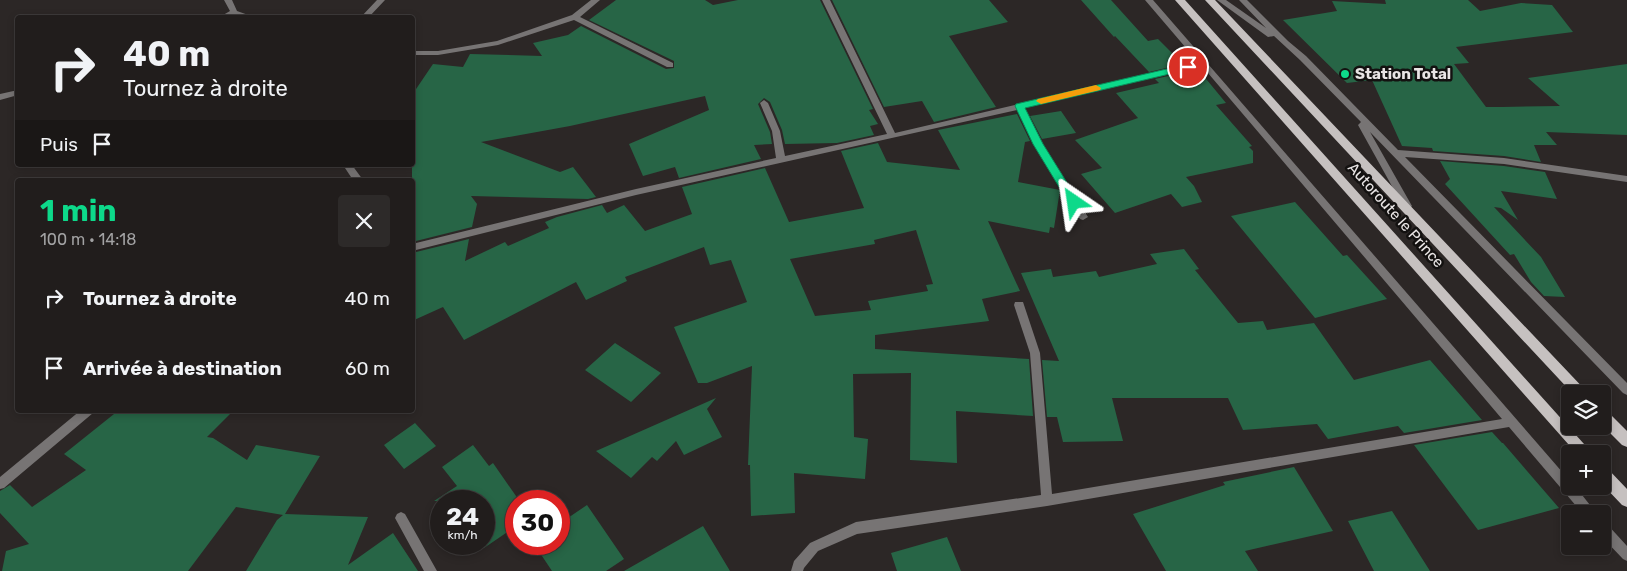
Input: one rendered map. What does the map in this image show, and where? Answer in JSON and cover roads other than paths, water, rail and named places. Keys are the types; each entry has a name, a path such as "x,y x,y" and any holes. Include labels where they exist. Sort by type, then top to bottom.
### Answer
{"main road":[{"name":"Autoroute le Prince","path":"1180,0 1578,445"},
{"name":"Autoroute le Prince","path":"1210,0 1573,385"},
{"path":"1611,424 1627,441"},
{"path":"1611,482 1627,500"}],"street":[{"path":"228,0 234,12"},
{"path":"366,15 381,0"},
{"path":"415,53 438,53 498,43 575,16 596,0"},
{"path":"826,0 892,136"},
{"path":"1149,0 1584,505"},
{"path":"1221,0 1285,43 1303,58 1627,390"},
{"path":"1244,0 1285,43"},
{"path":"228,15 234,12 244,15"},
{"path":"575,16 670,65"},
{"path":"415,247 636,192 892,136 1205,63"},
{"path":"0,97 15,93"},
{"path":"764,103 776,131 782,160"},
{"path":"1019,106 1038,144 1083,217"},
{"path":"1355,113 1410,212"},
{"path":"1395,153 1504,161 1627,179"},
{"path":"348,167 357,178"},
{"path":"1019,305 1035,353 1047,500"},
{"path":"0,484 85,413"},
{"path":"797,571 798,565 814,547 856,528 1047,500 1512,422"},
{"path":"401,518 431,571"},
{"path":"1611,536 1627,555"}],"place":[{"name":"Station Total","path":"1345,74"}]}
